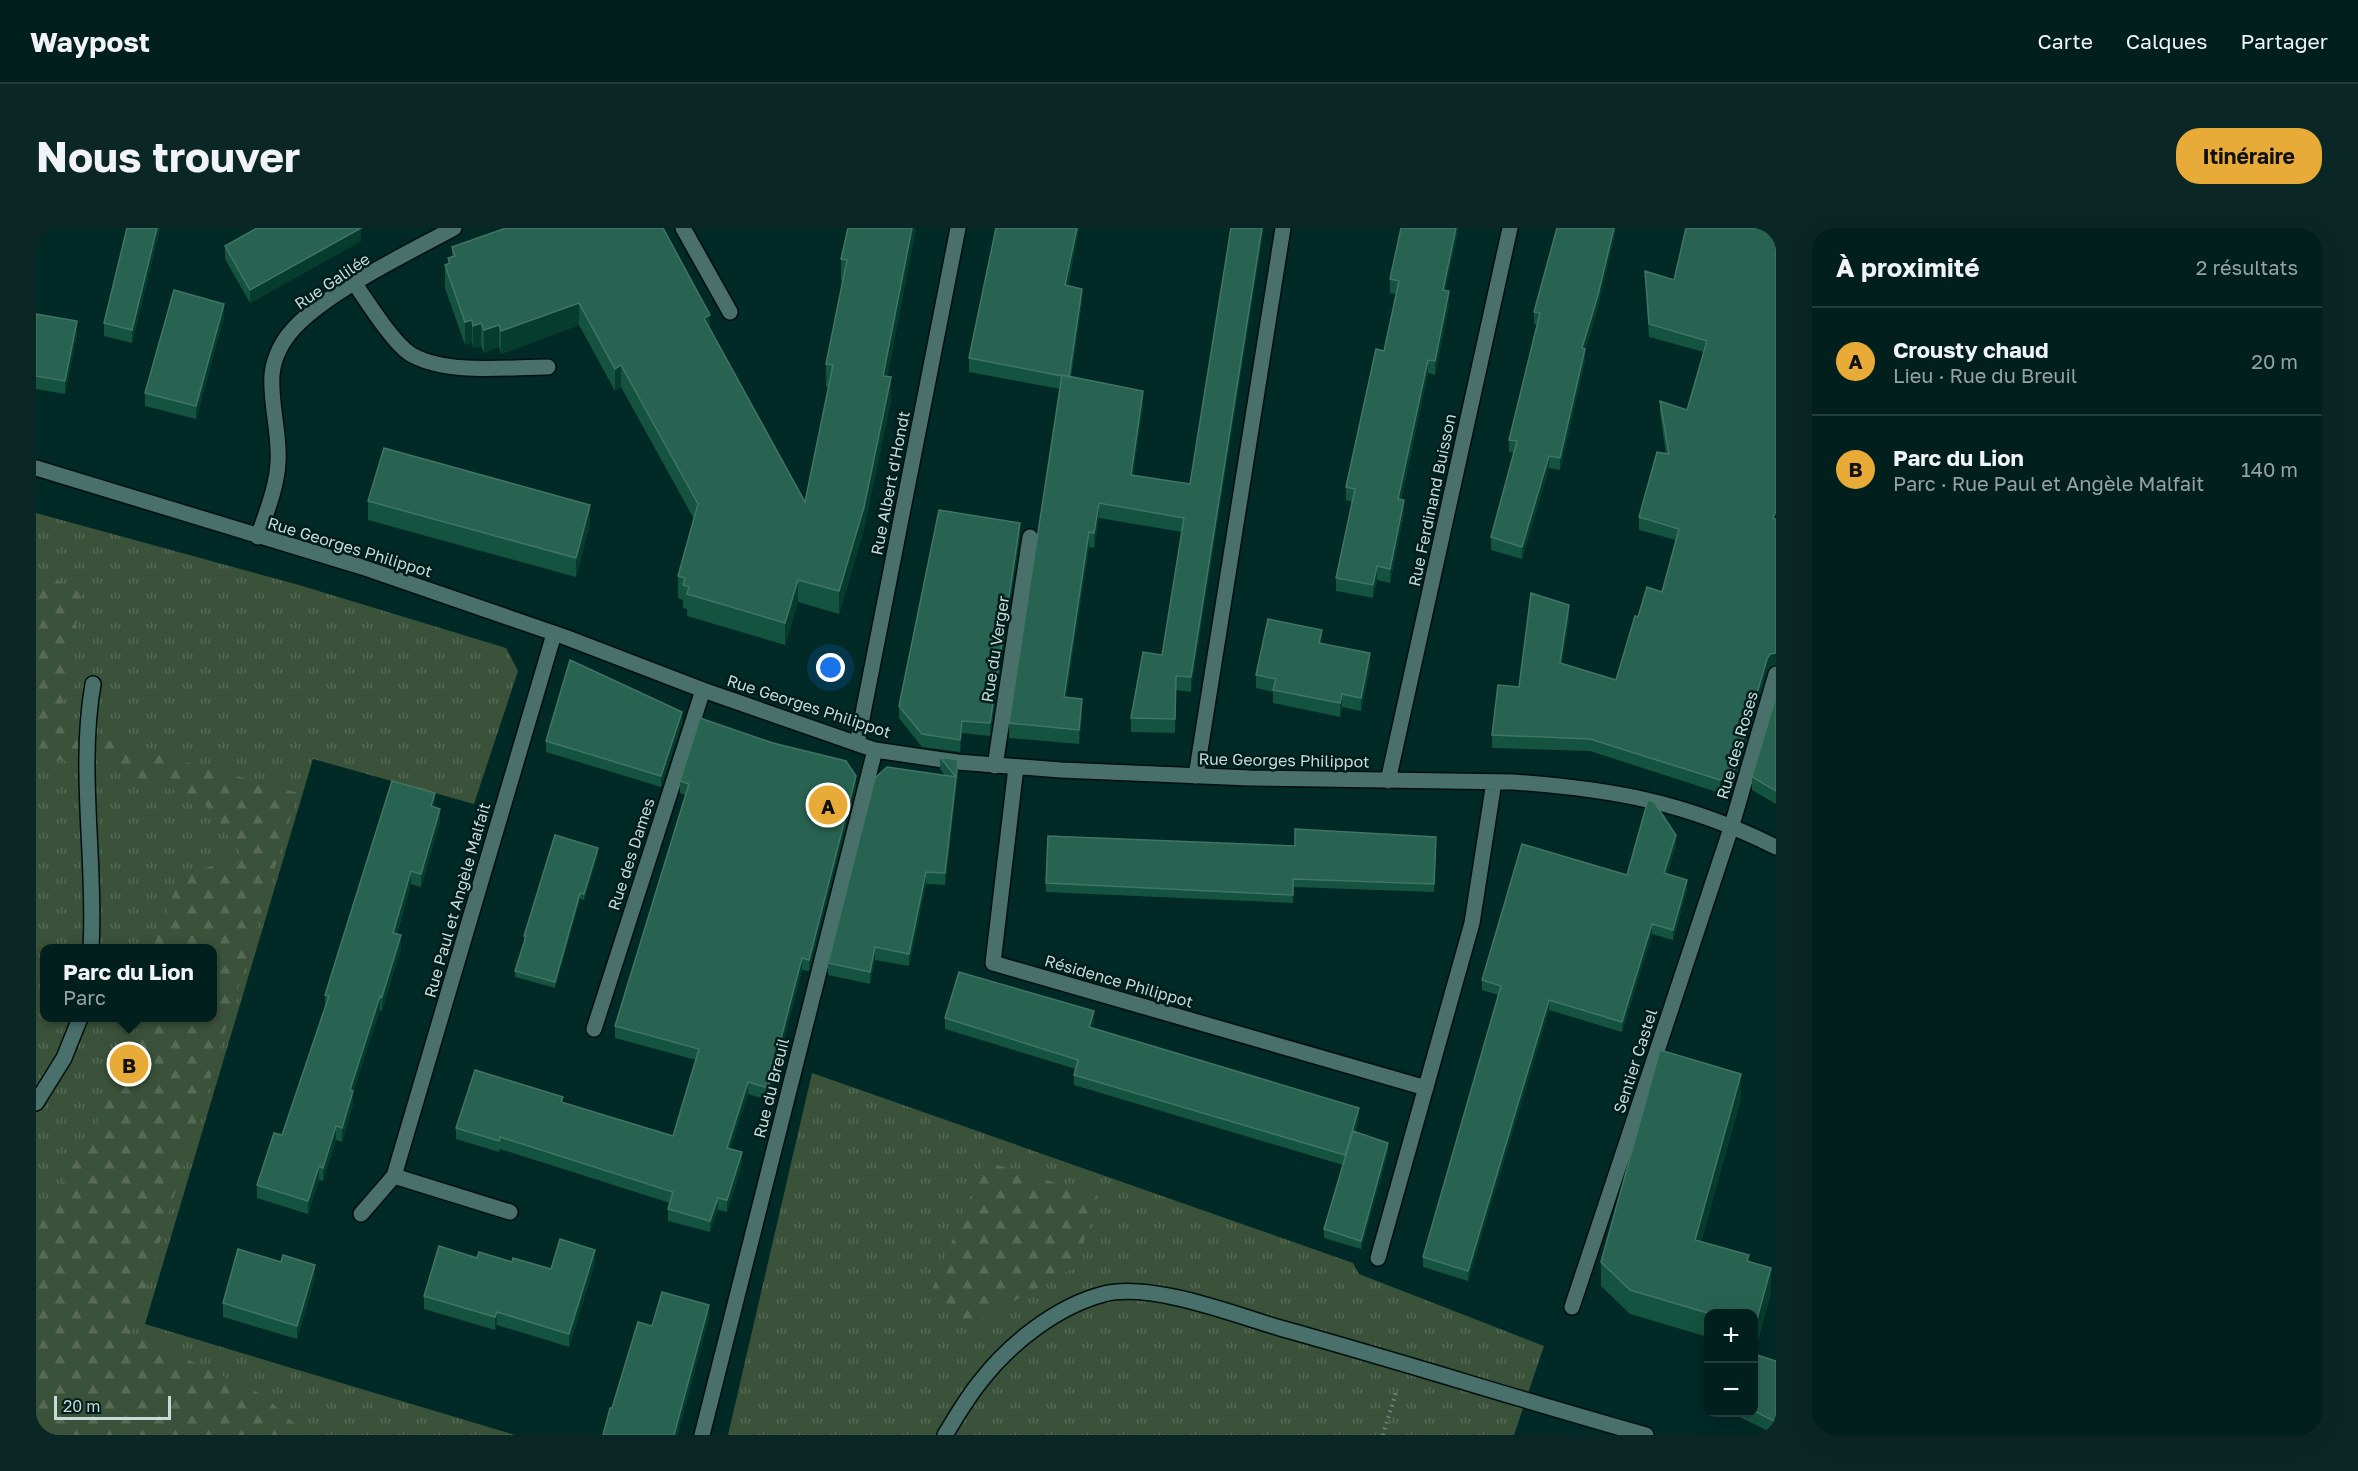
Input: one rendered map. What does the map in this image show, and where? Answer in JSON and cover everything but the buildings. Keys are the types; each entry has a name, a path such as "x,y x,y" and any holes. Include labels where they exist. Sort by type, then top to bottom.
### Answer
{"street":[{"name":"Rue Galilée","path":"258,537 273,490 278,464 272,373 277,354 289,334 306,317 355,284 454,228"},
{"path":"683,228 730,312"},
{"name":"Rue Albert d'Hondt","path":"856,744 958,228"},
{"path":"1196,776 1283,228"},
{"name":"Rue Ferdinand Buisson","path":"1388,781 1510,228"},
{"path":"355,284 386,329 411,354 448,367 548,367"},
{"name":"Rue Georges Philippot","path":"36,468 362,567 875,750 995,766 1196,776 1494,782 1559,786 1628,795 1687,809 1732,825 1776,846"},
{"name":"Rue du Verger","path":"995,766 1030,537"},
{"name":"Rue Paul et Angèle Malfait","path":"361,1214 394,1176 554,634"},
{"name":"Rue des Roses","path":"1732,825 1776,674"},
{"path":"91,944 93,895 87,745 93,684"},
{"name":"Rue des Dames","path":"594,1029 703,690"},
{"name":"Rue du Breuil","path":"702,1435 875,750"},
{"name":"Résidence Philippot","path":"1016,767 993,963 1426,1088"},
{"path":"1378,1258 1472,923 1494,782"},
{"name":"Sentier Castel","path":"1572,1307 1732,825"},
{"path":"36,1103 64,1058 78,1022"},
{"path":"394,1176 510,1212"},
{"path":"945,1435 980,1381 1037,1327 1081,1301 1126,1290 1168,1296 1646,1435"}],"path":[{"path":"1383,1435 1404,1363"}],"green space":[{"path":"36,513 299,585 506,648 518,671 474,804 313,759 145,1324 515,1435 36,1435"},
{"path":"36,568 82,594 71,649 60,727 298,793 132,1333 265,1396 306,1435 36,1435 36,1219 56,1194 96,1127 111,1073 142,1022 217,1022 217,944 155,944 181,875 244,857 201,799 119,772 45,757 36,762"},
{"path":"812,1073 1353,1263 1359,1274 1544,1346 1514,1435 728,1435"},
{"path":"985,1161 1098,1196 1076,1267 968,1326 932,1290"}],"place":[{"name":"Crousty chaud","path":"828,805"},
{"name":"Parc du Lion","path":"129,1064"}]}
